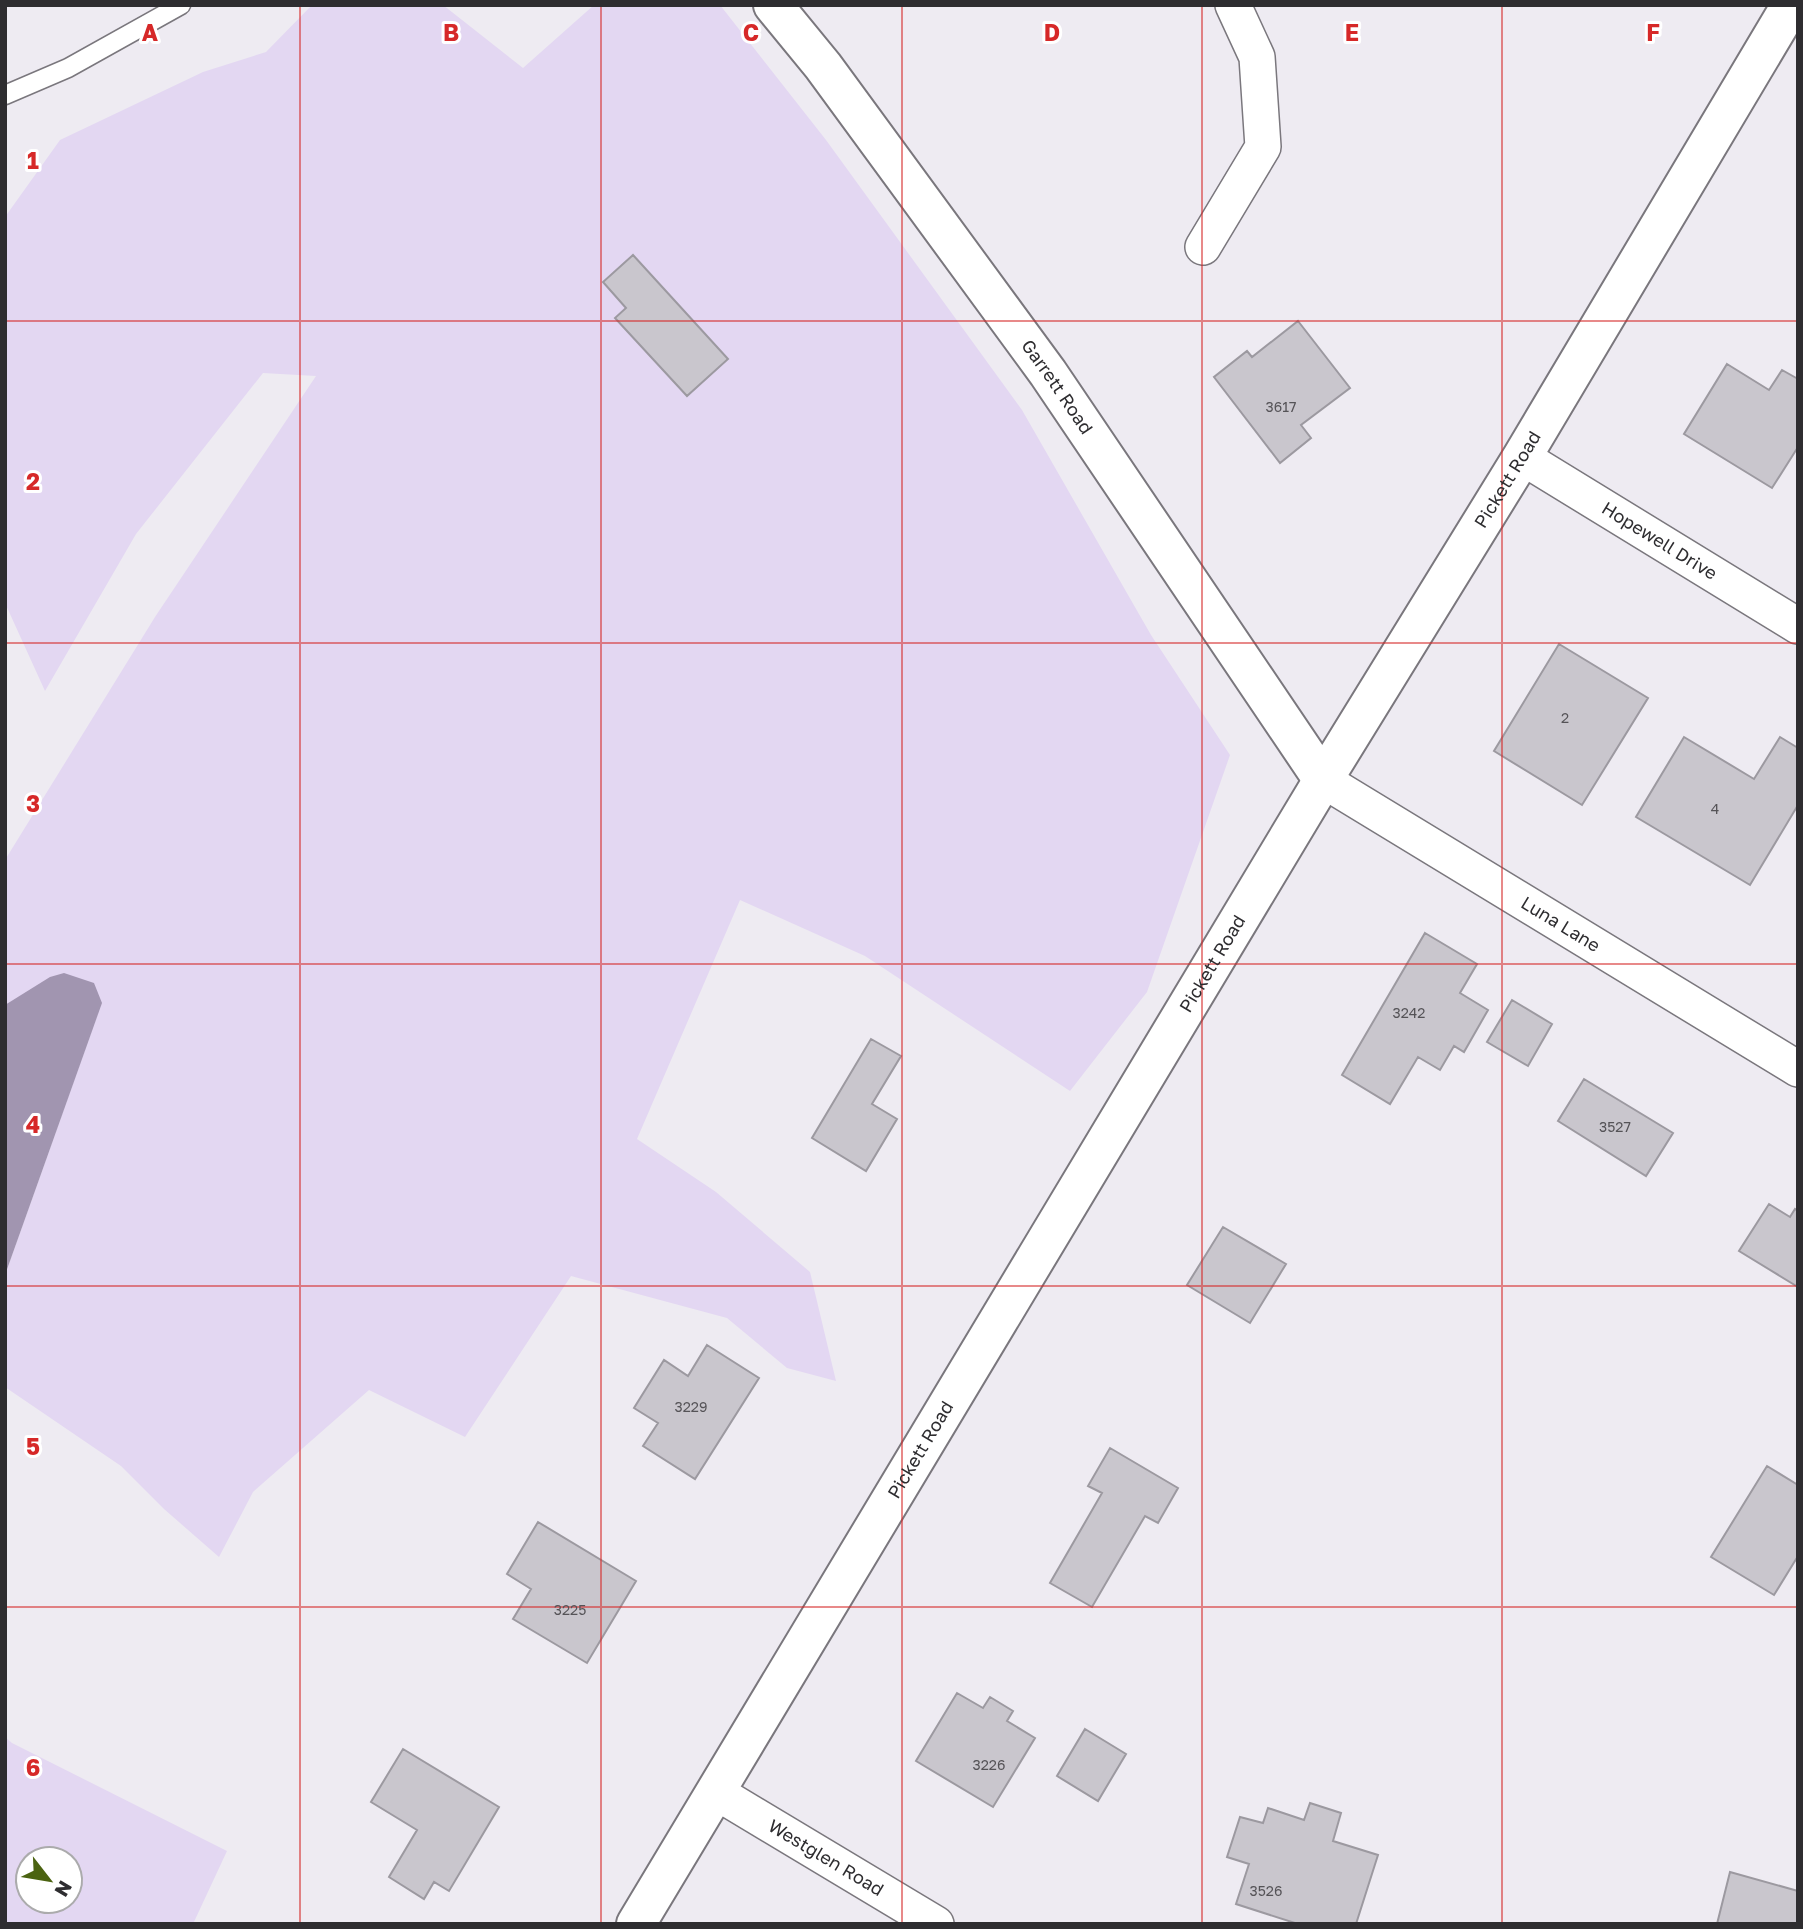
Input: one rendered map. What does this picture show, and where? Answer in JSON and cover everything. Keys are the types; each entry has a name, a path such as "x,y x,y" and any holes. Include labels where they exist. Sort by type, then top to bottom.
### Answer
{"street":[{"name":"Garrett Road","path":"773,5 823,66 1048,373 1323,780"},
{"path":"1203,247 1263,147 1257,57 1233,5"},
{"name":"Pickett Road","path":"636,1924 1323,780 1522,457 1791,5"},
{"name":"Hopewell Drive","path":"1522,457 1798,626"},
{"name":"Luna Lane","path":"1323,780 1798,1069"},
{"name":"Westglen Road","path":"716,1792 936,1924"}],"lane":[{"path":"5,95 68,68 181,5"}],"shaded area":[{"path":"312,5 443,5 523,68 594,5 720,5 826,140 1022,410 1151,635 1230,755 1147,992 1070,1091 865,956 740,900 637,1139 716,1192 810,1272 836,1381 787,1368 727,1318 571,1276 465,1437 369,1390 253,1492 219,1557 164,1509 121,1466 5,1387 5,1275 99,1010 5,1008 5,860 155,617 316,376 263,373 136,534 45,691 5,603 5,217 60,140 203,72 266,52"},
{"path":"64,973 94,983 102,1003 5,1275 5,1005 50,977"},
{"path":"5,1737 12,1743 227,1851 193,1924 5,1924"}],"building":[{"path":"633,255 728,359 687,396 615,318 626,308 603,282"},
{"path":"1298,321 1350,388 1301,425 1311,438 1280,463 1214,377 1247,351 1252,357"},
{"path":"1727,364 1769,390 1782,370 1798,379 1798,447 1772,488 1684,434"},
{"path":"1559,644 1648,698 1582,805 1494,751"},
{"path":"1684,737 1754,779 1780,737 1798,748 1798,805 1750,885 1636,817"},
{"path":"1425,933 1477,964 1460,993 1488,1010 1464,1052 1454,1046 1440,1070 1418,1057 1390,1104 1342,1075"},
{"path":"1512,1000 1552,1024 1528,1066 1487,1042"},
{"path":"871,1039 901,1056 872,1104 897,1119 866,1171 812,1138"},
{"path":"1584,1079 1673,1133 1646,1176 1558,1121"},
{"path":"1769,1204 1790,1217 1795,1209 1798,1211 1798,1287 1739,1251"},
{"path":"1223,1227 1286,1264 1250,1323 1187,1285"},
{"path":"707,1345 759,1378 695,1479 643,1446 658,1423 634,1408 664,1360 688,1376"},
{"path":"1110,1448 1178,1488 1158,1523 1145,1516 1092,1607 1050,1583 1102,1493 1088,1486"},
{"path":"1767,1466 1798,1485 1798,1556 1774,1595 1711,1557"},
{"path":"538,1522 636,1581 587,1663 513,1619 531,1589 507,1574"},
{"path":"957,1693 983,1708 990,1697 1013,1711 1007,1721 1035,1738 993,1807 916,1761"},
{"path":"1085,1729 1126,1754 1098,1801 1057,1776"},
{"path":"403,1749 499,1807 449,1891 434,1882 424,1899 389,1877 417,1830 371,1802"},
{"path":"1310,1803 1341,1813 1333,1841 1378,1855 1356,1924 1298,1924 1236,1904 1249,1864 1227,1857 1240,1817 1263,1823 1268,1808 1304,1820"},
{"path":"1730,1872 1798,1891 1798,1924 1717,1924"}]}
